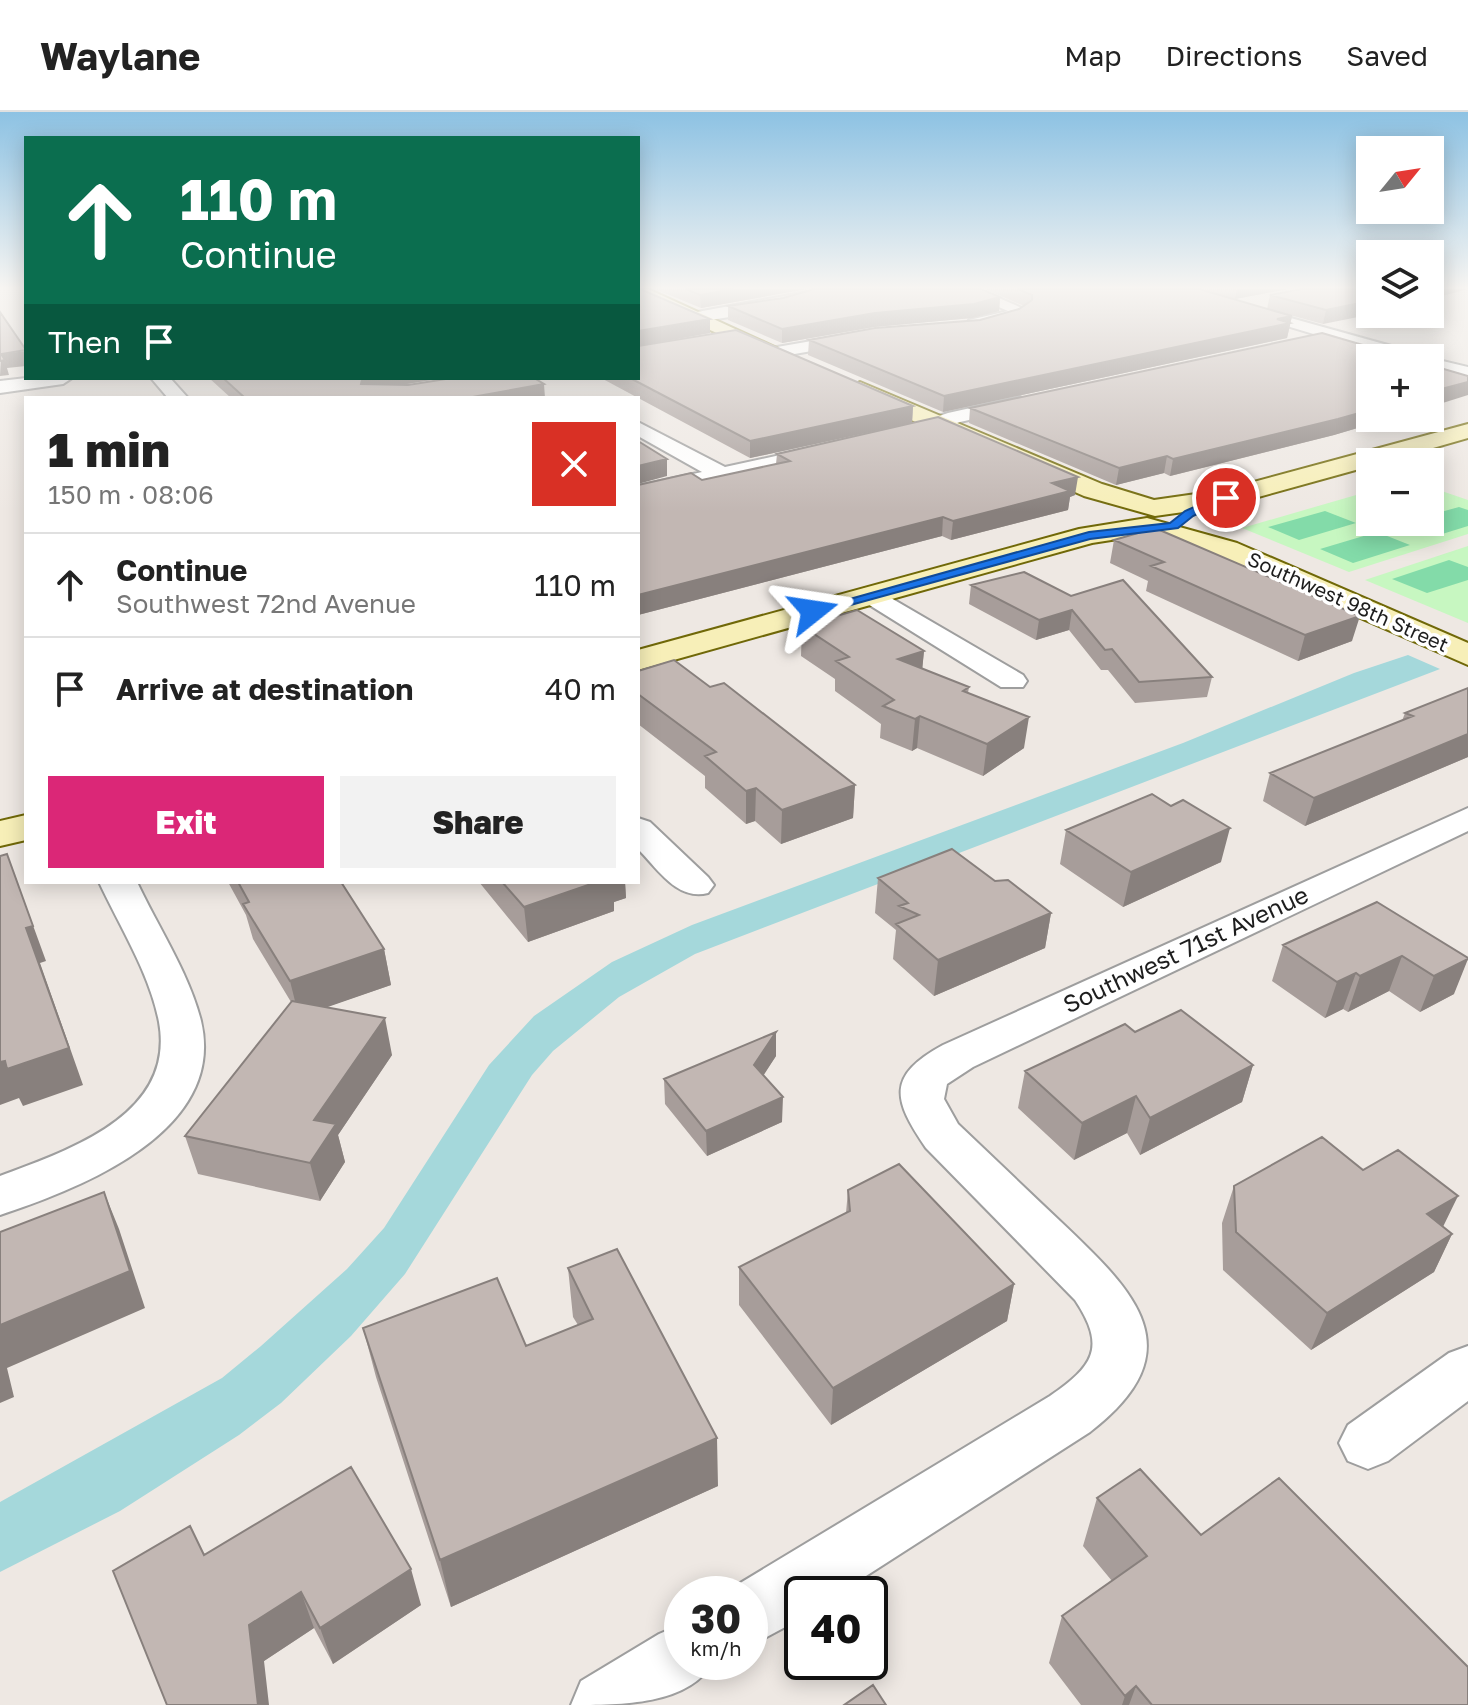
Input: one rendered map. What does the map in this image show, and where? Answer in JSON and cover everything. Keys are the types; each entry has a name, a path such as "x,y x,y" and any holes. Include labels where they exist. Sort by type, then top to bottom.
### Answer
{"street":[{"path":"802,363 817,370"},
{"path":"1444,365 1468,373"},
{"path":"0,387 49,380"},
{"path":"162,380 176,396"},
{"name":"Southwest 98th Street","path":"844,382 1468,655"},
{"path":"876,440 1046,397"},
{"path":"640,429 722,474"},
{"path":"640,659 1468,431"},
{"path":"640,493 845,447"},
{"path":"872,595 1012,681"},
{"name":"Southwest 71st Avenue","path":"768,1603 1070,1414 1097,1394 1115,1373 1120,1343 1117,1319 1093,1285 942,1136 926,1115 919,1096 921,1082 934,1068 1468,818"},
{"path":"0,834 24,828"},
{"path":"640,831 695,885"},
{"path":"0,1196 110,1148 146,1122 167,1100 181,1074 184,1049 181,1023 119,884"},
{"path":"1368,1443 1468,1370"},
{"path":"605,1705 664,1668"}],"green space":[{"path":"1444,492 1468,500 1468,534 1349,572 1242,528 1356,495 1356,536 1444,536"},
{"path":"1459,507 1468,510 1468,526 1444,533 1444,511"},
{"path":"1325,511 1356,523 1299,540 1268,527"},
{"path":"1364,536 1387,536 1410,545 1353,563 1320,549"},
{"path":"1468,546 1468,623 1365,580"},
{"path":"1449,560 1468,567 1468,580 1427,593 1392,579"}],"water":[{"path":"1408,655 1440,669 695,954 619,997 553,1051 532,1075 405,1274 351,1336 281,1403 239,1435 120,1511 0,1572 0,1502 222,1378 261,1346 347,1269 384,1228 489,1065 534,1016 612,962 692,925 1183,743 1354,673"}],"building":[{"path":"640,363 814,363 913,406 750,441 634,380 640,380"},
{"path":"865,363 1099,363 944,396"},
{"path":"1180,363 1356,363 1356,414 1173,459 1167,456 1119,468 970,408"},
{"path":"1444,369 1468,376 1468,382 1444,388"},
{"path":"225,380 362,380 361,384 408,385 439,380 537,380 544,384 478,396 243,396"},
{"path":"938,417 1078,477 1052,483 1070,491 953,521 943,517 640,594 640,485 691,473 702,480 790,461 777,454"},
{"path":"640,442 667,459 640,466"},
{"path":"1155,528 1360,616 1305,635 1151,566 1164,562 1114,540"},
{"path":"1024,572 1071,596 1123,580 1212,677 1139,682 1112,649 1105,650 1072,610 1039,620 971,585"},
{"path":"857,610 924,651 898,659 969,687 963,691 1029,717 987,744 920,716 915,719 883,706 894,700 836,661 849,657 802,626"},
{"path":"674,660 710,687 724,683 855,785 782,810 756,788 746,791 705,756 716,752 640,695 640,670"},
{"path":"1468,688 1468,734 1314,798 1270,773 1413,716 1405,713"},
{"path":"1152,794 1171,806 1183,800 1230,828 1131,872 1066,830"},
{"path":"952,849 995,881 1008,880 1051,913 938,960 896,924 919,915 899,906 908,903 878,878"},
{"path":"7,854 33,926 26,928 69,1048 7,1069 5,1061 0,1062 0,856"},
{"path":"239,884 342,884 384,949 290,981 243,904 249,902"},
{"path":"504,884 591,884 524,907"},
{"path":"1377,902 1468,959 1434,976 1402,956 1360,976 1356,973 1337,982 1283,945"},
{"path":"292,1001 385,1018 314,1120 336,1124 310,1163 185,1136"},
{"path":"1181,1010 1253,1065 1150,1118 1136,1096 1082,1123 1025,1071 1125,1024 1135,1032"},
{"path":"776,1032 754,1065 783,1097 706,1131 664,1079"},
{"path":"1322,1137 1363,1170 1398,1150 1458,1196 1427,1214 1452,1234 1327,1313 1236,1232 1234,1186"},
{"path":"899,1164 1014,1284 833,1388 739,1267 850,1211 848,1190"},
{"path":"104,1192 130,1271 0,1325 0,1232"},
{"path":"617,1249 717,1438 440,1560 363,1328 497,1278 526,1346 593,1319 568,1268"},
{"path":"351,1467 411,1569 320,1628 301,1592 249,1625 258,1705 167,1705 113,1571 190,1526 204,1555"},
{"path":"1140,1469 1201,1535 1279,1478 1468,1667 1468,1705 1152,1705 1136,1686 1125,1696 1062,1616 1147,1556 1097,1498"},
{"path":"873,1685 886,1705 844,1705"}],"route":[{"path":"813,611 1089,535 1105,535 1147,526 1174,526 1189,513 1226,498"}]}
